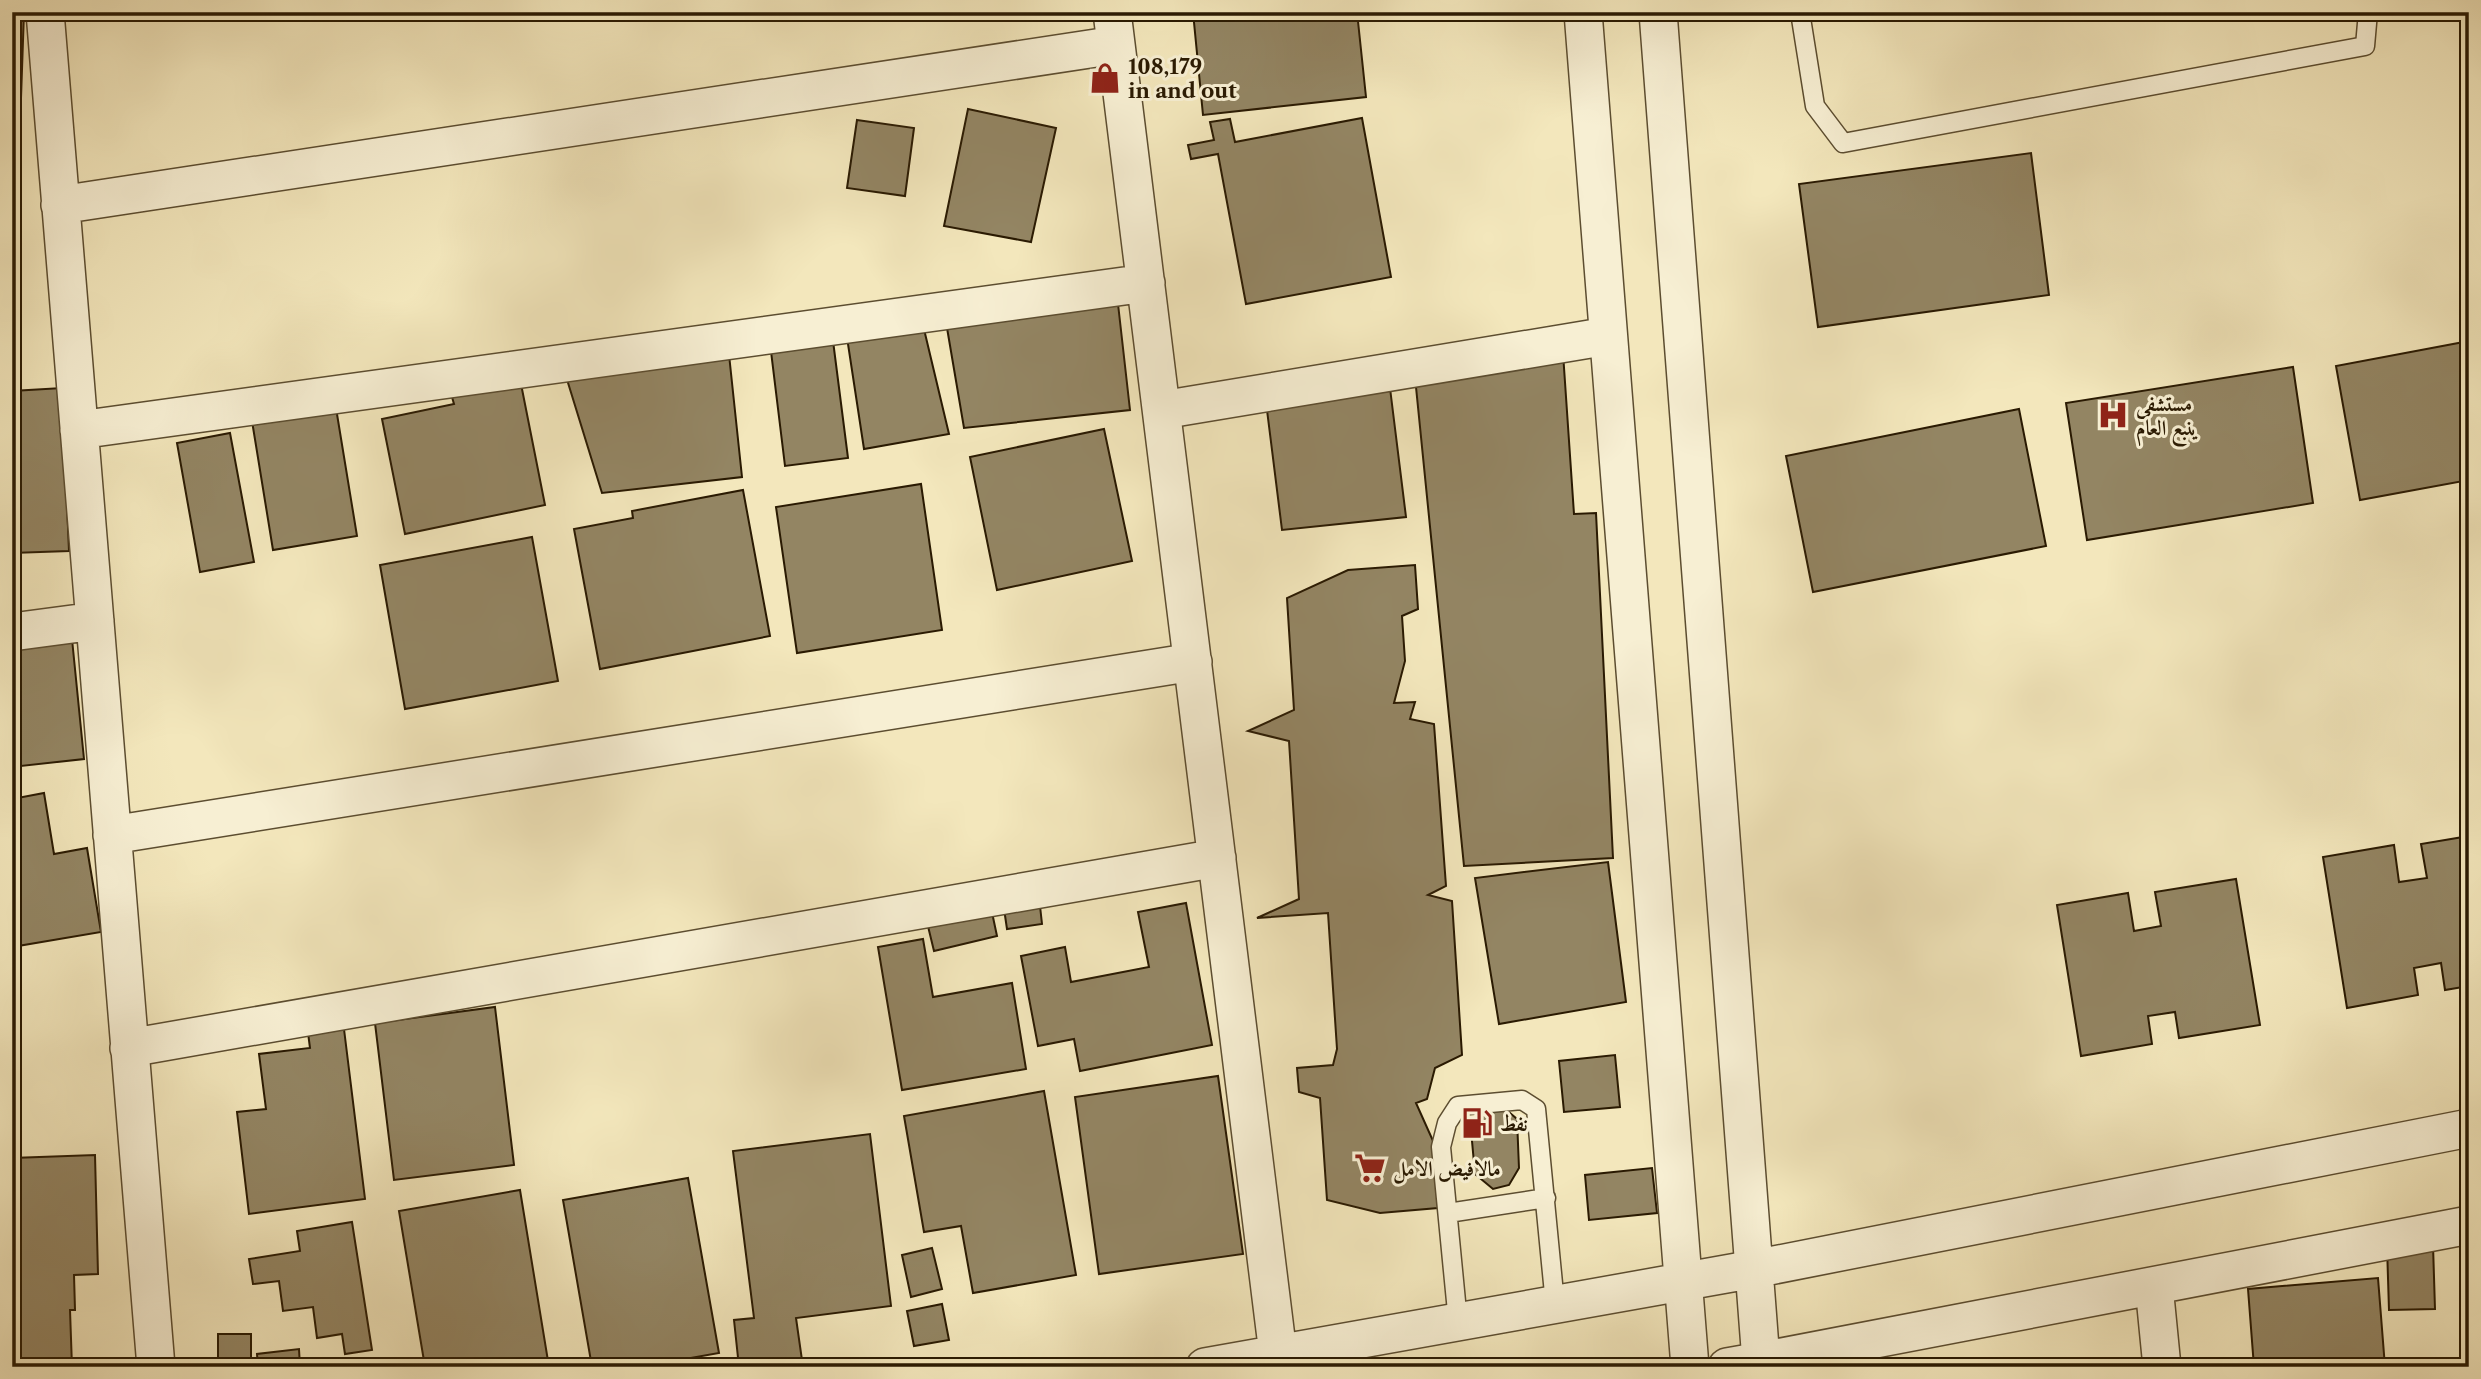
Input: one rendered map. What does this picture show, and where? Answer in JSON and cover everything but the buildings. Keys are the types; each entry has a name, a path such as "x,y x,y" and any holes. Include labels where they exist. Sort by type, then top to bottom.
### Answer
{"street":[{"path":"45,12 156,1367"},
{"path":"1583,12 1690,1367"},
{"path":"1658,12 1754,1269 1750,1365 2469,1225"},
{"path":"60,205 1114,29 1278,1354"},
{"path":"79,430 1146,284"},
{"path":"1162,411 1608,336"},
{"path":"12,632 95,621"},
{"path":"112,835 1193,662"},
{"path":"129,1048 1217,858"},
{"path":"1205,1367 1754,1269 2469,1128"},
{"path":"2154,1286 2162,1367"}],"lane":[{"path":"1800,12 1815,106 1843,143 2365,46 2368,12"},
{"path":"1458,1322 1441,1147 1447,1123 1458,1106 1522,1100 1536,1110 1555,1304"},
{"path":"1448,1213 1546,1198"}],"place":[{"name":"108,179 in and out","path":"1105,78"},
{"name":"مستشفى ينبع العام","path":"2113,415"},
{"name":"نفط","path":"1477,1123"},
{"name":"مالافيض الامل","path":"1370,1168"}]}
